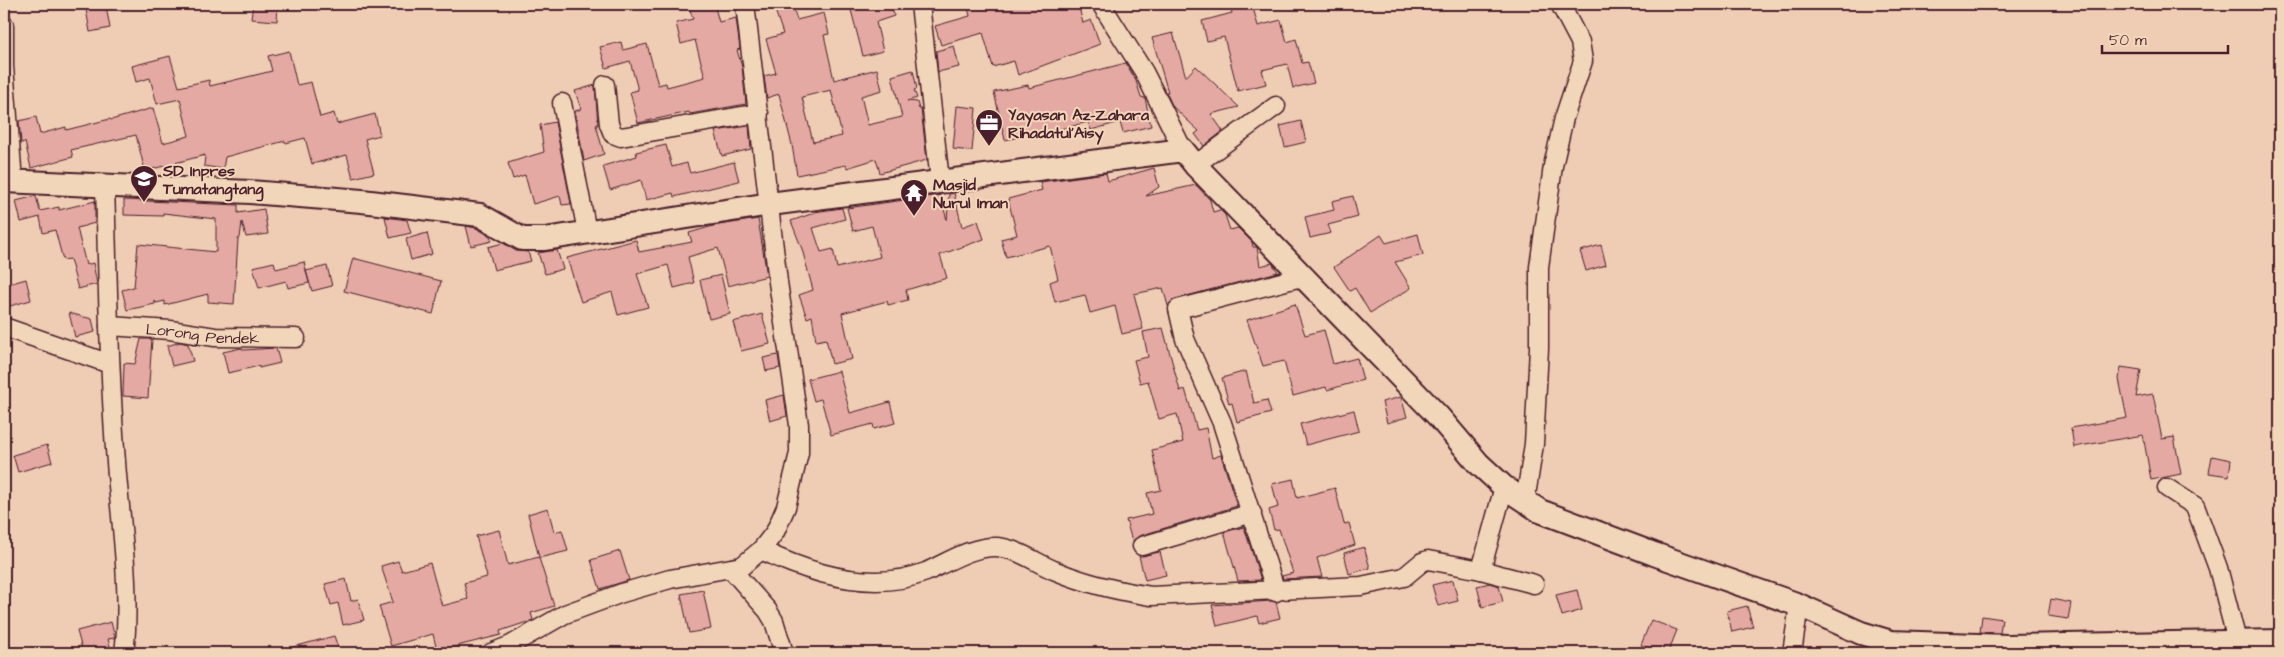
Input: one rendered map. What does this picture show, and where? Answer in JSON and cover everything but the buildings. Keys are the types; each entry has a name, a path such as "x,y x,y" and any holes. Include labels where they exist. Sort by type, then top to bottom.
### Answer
{"street":[{"path":"745,4 778,282 800,439 799,453 786,507 774,532 747,560"},
{"path":"920,4 940,181"},
{"path":"1101,4 1144,72 1189,157 1438,416 1478,463 1504,487 1540,511 1798,605 1861,632 1891,642 2007,650 2237,641 2280,642"},
{"path":"1525,502 1534,444 1539,348 1539,267 1553,166 1564,118 1584,60 1580,42 1560,4"},
{"path":"4,25 8,181 250,192 353,200 480,215 522,239 545,239 770,204 940,181 1189,157 1276,106"},
{"path":"605,85 609,124 613,134 621,137 759,113"},
{"path":"562,103 588,232"},
{"path":"105,185 110,364 117,476 120,495 125,607 124,653"},
{"path":"1276,592 1222,423 1190,355 1178,308 1304,276"},
{"name":"Lorong Pendek","path":"109,326 170,330 215,337 296,338"},
{"path":"4,327 110,364"},
{"path":"1481,570 1504,487"},
{"path":"2167,488 2195,506 2218,568 2237,641"},
{"path":"1142,546 1252,513"},
{"path":"491,653 509,646 565,614 614,596 670,579 747,560 819,574 864,580 891,581 924,572 977,550 996,547 1016,551 1055,571 1120,591 1151,596 1276,592 1361,586 1393,581 1404,577 1422,562 1428,560 1481,570 1534,584"},
{"path":"747,560 774,621 784,653"},
{"path":"1792,653 1798,605"}],"place":[{"name":"Yayasan Az-Zahara Rihadatul'Aisy","path":"989,147"},
{"name":"SD Inpres Tumatangtang","path":"144,203"},
{"name":"Masjid Nurul Iman","path":"914,217"}]}
